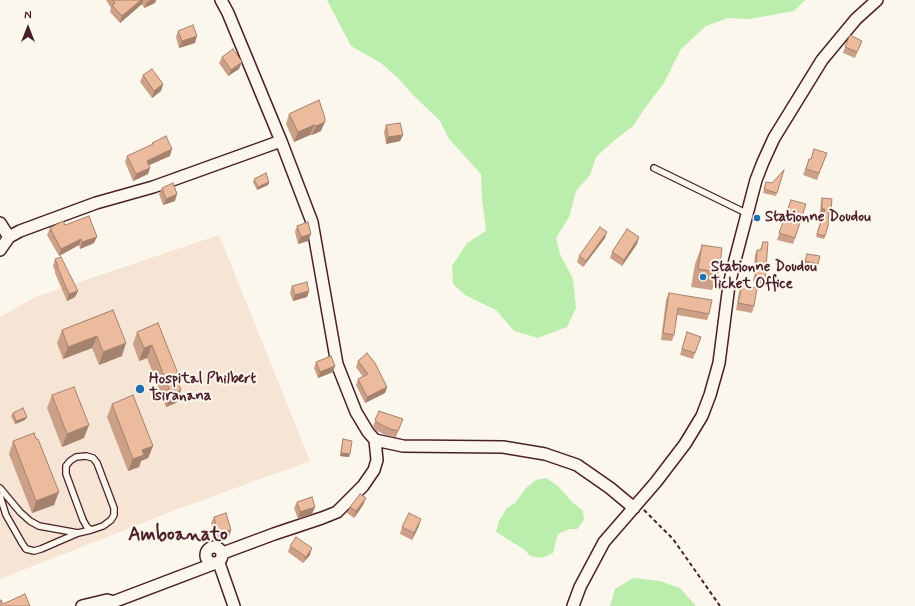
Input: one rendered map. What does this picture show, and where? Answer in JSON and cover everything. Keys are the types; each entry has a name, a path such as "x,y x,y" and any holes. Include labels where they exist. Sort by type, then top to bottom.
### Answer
{"street":[{"path":"221,0 228,13 281,140 312,222 337,364 356,412 368,432 375,440 377,460 374,470 363,486 337,512 223,552"},
{"path":"572,606 580,587 604,542 656,482 685,444 702,416 710,395 719,363 729,285 735,260 763,162 774,138 822,60 856,19 878,0"},
{"path":"0,250 9,237 20,231 96,203 153,187 281,140"},
{"path":"0,223 9,237"},
{"path":"375,440 403,446 503,447 545,454 578,465 636,506"},
{"path":"82,606 107,600 112,604 216,564 223,558 223,552 219,548 213,547 208,550 206,555 208,561 216,564 234,606"}],"lane":[{"path":"654,168 748,214"},
{"path":"0,496 6,515 26,549 34,551 41,549 78,533 91,530 103,526 111,520 114,515 114,508 97,463 93,458 86,456 76,457 66,466 66,474 83,520 86,526 91,530"},
{"path":"0,488 20,512 30,521 40,526 78,533"}],"path":[{"path":"636,506 673,539 720,606"}],"shaded area":[{"name":"Hospital Philbert Tsiranana","path":"219,235 310,461 178,509 0,579 0,317 35,297"}],"green space":[{"path":"327,0 805,0 794,11 750,19 728,18 706,26 681,49 664,83 633,126 596,157 590,175 576,191 569,217 556,238 560,254 573,279 576,308 567,327 538,338 514,331 496,310 465,295 453,284 452,266 467,243 486,231 481,174 449,139 440,121 399,79 381,63 351,46"},
{"path":"546,478 558,486 572,502 583,511 584,520 577,529 570,529 558,534 553,553 542,558 530,556 525,550 496,532 499,521 507,508 515,503 526,488 536,480"},
{"path":"633,578 660,581 680,588 696,606 610,606 615,589"}],"building":[{"path":"113,0 141,0 122,16 112,5 115,3"},
{"path":"193,25 197,36 182,41 178,31"},
{"path":"850,35 862,41 857,52 845,47"},
{"path":"233,49 242,62 231,70 222,57"},
{"path":"152,69 163,84 154,91 143,75"},
{"path":"319,100 325,122 298,132 289,114"},
{"path":"400,123 403,135 388,137 386,125"},
{"path":"166,136 172,149 147,161 150,168 136,174 127,156"},
{"path":"814,149 827,153 819,173 806,169"},
{"path":"784,170 777,193 764,189 766,182 772,183"},
{"path":"266,173 269,182 258,187 254,179"},
{"path":"173,183 177,194 166,199 162,188"},
{"path":"822,198 832,199 825,236 817,234 825,209 822,209"},
{"path":"791,200 806,204 795,238 779,233"},
{"path":"89,216 97,237 82,242 81,239 61,249 50,228 63,221 65,225"},
{"path":"308,222 311,234 301,237 297,226"},
{"path":"600,227 607,232 586,261 579,256"},
{"path":"627,229 639,237 624,260 612,252"},
{"path":"763,242 768,242 765,278 755,276 758,263 756,262 757,250 761,250"},
{"path":"702,245 722,248 719,272 698,269"},
{"path":"807,254 820,256 818,264 805,261"},
{"path":"61,257 78,291 69,294 55,259"},
{"path":"307,282 309,291 295,295 292,286"},
{"path":"742,285 757,288 754,306 738,303"},
{"path":"669,293 712,300 709,314 678,308 674,335 663,333"},
{"path":"113,310 126,343 103,352 97,336 68,347 62,330"},
{"path":"158,323 180,379 177,380 181,390 171,394 152,345 144,348 137,332"},
{"path":"687,332 701,337 695,353 682,349"},
{"path":"367,353 375,363 387,387 367,397 358,379 368,374 358,361"},
{"path":"331,356 335,366 320,372 316,362"},
{"path":"74,387 89,425 67,434 52,395"},
{"path":"133,395 153,446 142,450 144,455 133,459 112,404"},
{"path":"23,408 27,417 16,421 13,413"},
{"path":"379,411 403,419 398,431 390,429 375,420"},
{"path":"34,433 36,439 38,439 59,492 36,501 13,441"},
{"path":"343,439 352,441 350,454 341,453"},
{"path":"360,494 366,498 356,511 350,507"},
{"path":"312,497 315,507 300,512 297,502"},
{"path":"226,513 231,530 218,534 214,517"},
{"path":"409,513 421,519 414,533 402,527"},
{"path":"296,537 312,548 306,557 290,546"},
{"path":"25,594 30,606 0,606 0,600 3,604"}],"place":[{"name":"Stationne Doudou","path":"757,218"},
{"name":"Stationne Doudou Ticket Office","path":"703,277"},
{"name":"Hospital Philbert Tsiranana","path":"140,389"}],"district":[{"name":"Amboanato","path":"178,536"}]}
